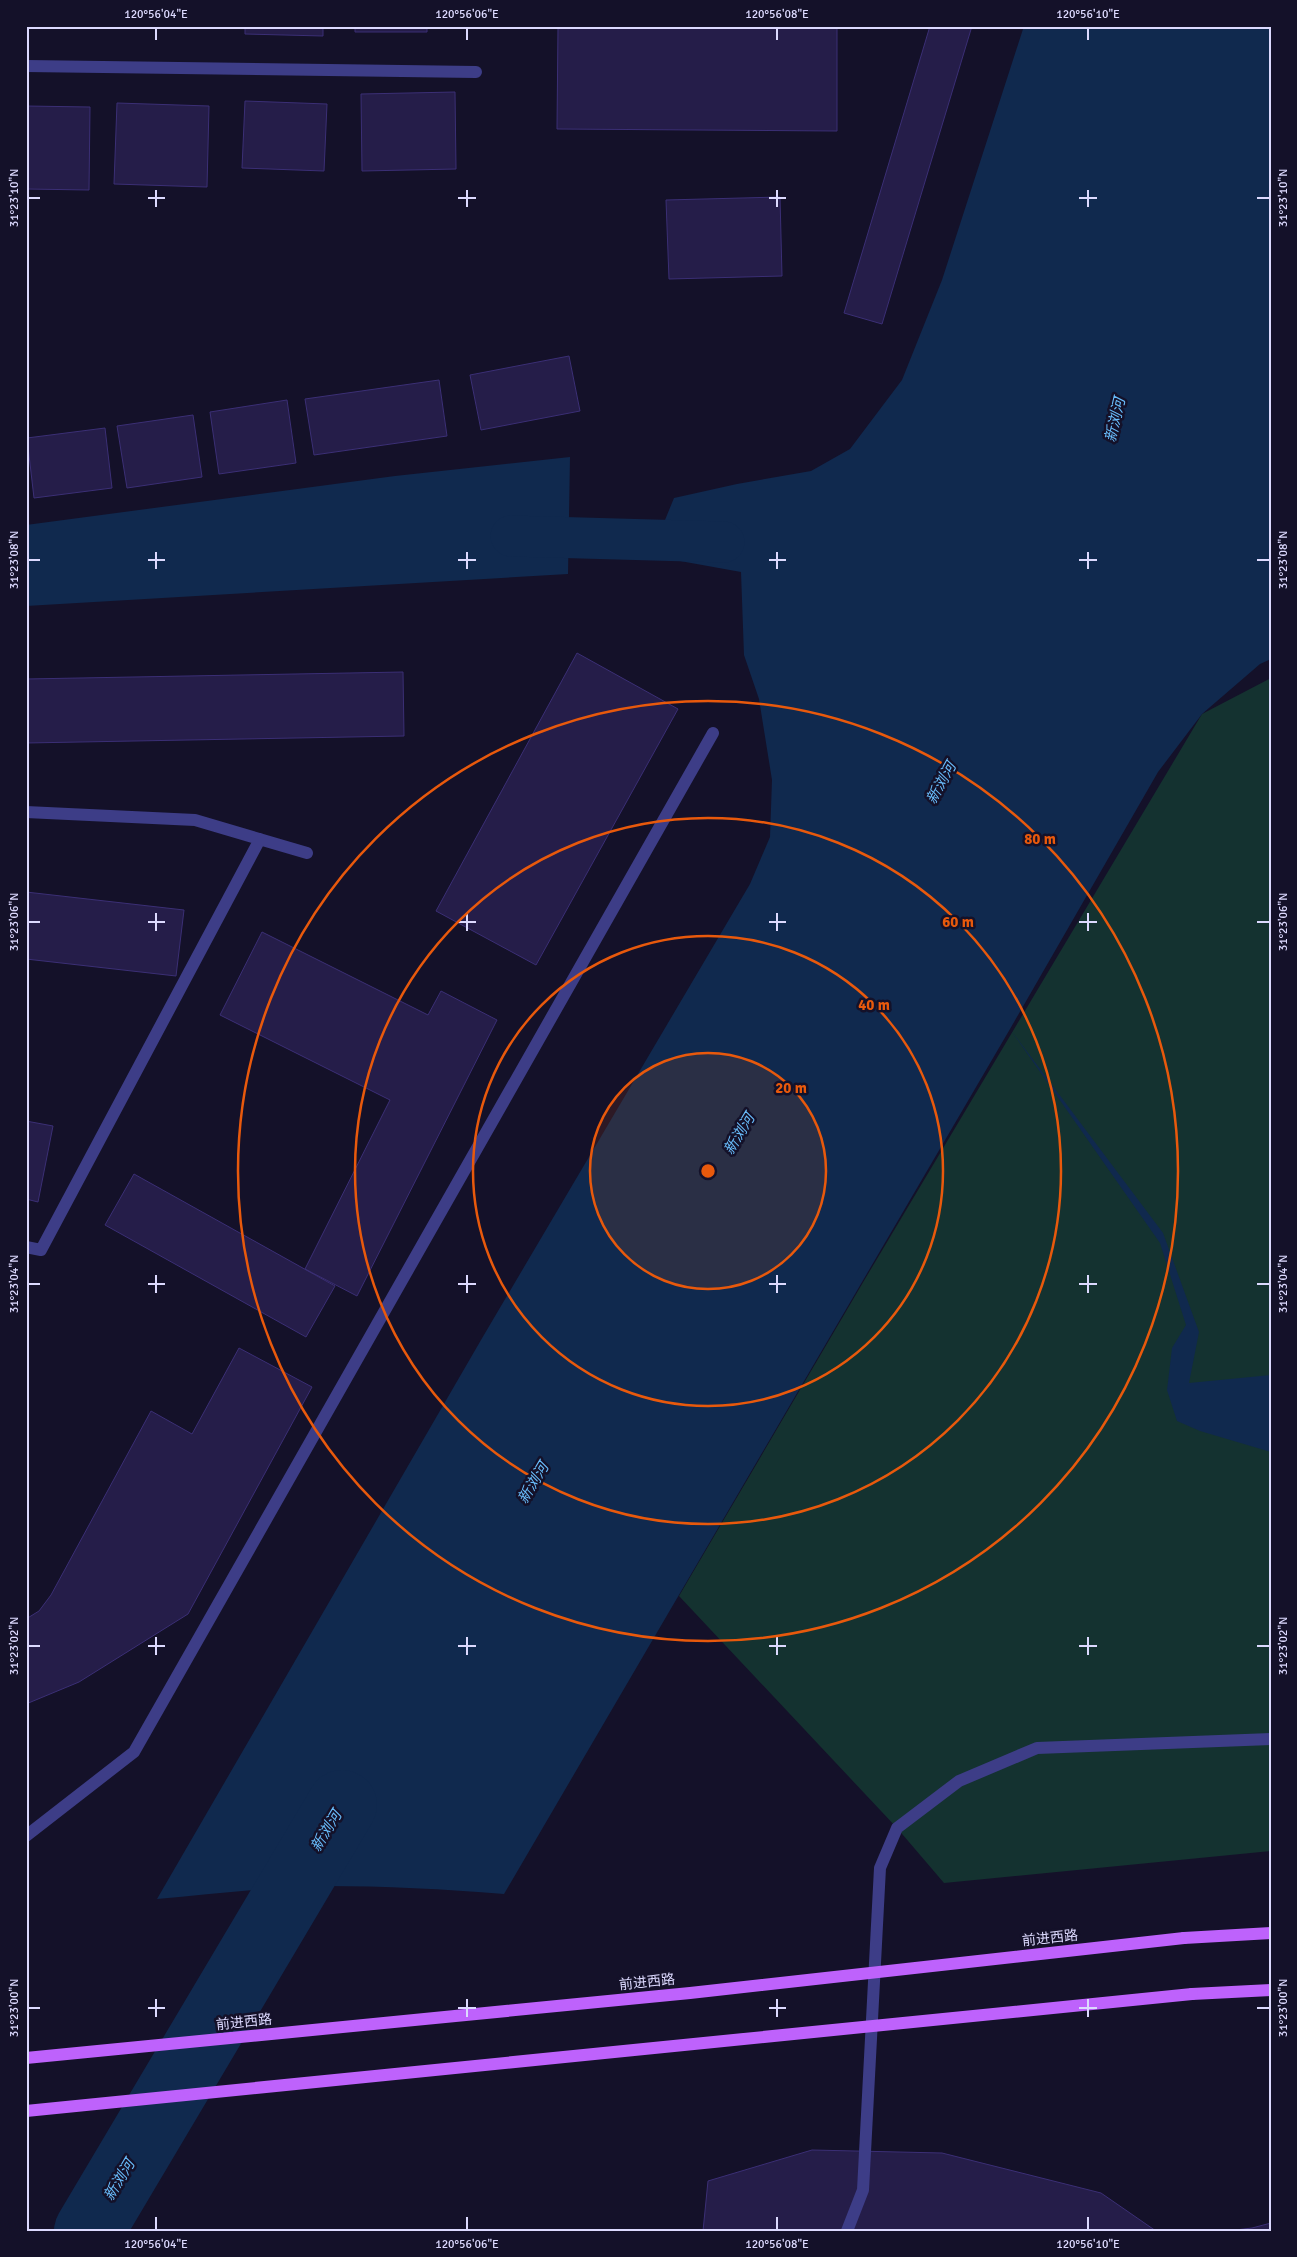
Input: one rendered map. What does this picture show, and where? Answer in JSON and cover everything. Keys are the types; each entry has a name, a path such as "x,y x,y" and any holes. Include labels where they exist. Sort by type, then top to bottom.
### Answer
{"main road":[{"name":"前进西路","path":"26,2058 690,1992 1184,1938 1271,1933"},
{"path":"26,2111 1192,1994 1271,1990"}],"street":[{"path":"26,66 476,72"},
{"path":"26,1836 134,1752 713,733"},
{"path":"26,812 195,820 307,852"},
{"path":"26,1247 40,1250 260,839"},
{"path":"846,2231 863,2190 880,1868 897,1828 959,1782 1037,1748 1271,1739"}],"green space":[{"path":"1271,678 1271,1851 944,1883 897,1828 679,1596 865,1279 1202,714"}],"water":[{"path":"1024,26 1271,26 1271,659 1260,664 1202,714 1158,772 1010,1029 504,1894 414,1888 325,1886 262,1889 157,1899 481,1340 750,884 770,837 772,780 759,699 744,655 741,572 669,559 665,520 674,498 737,484 811,471 850,449 902,380 942,280"},
{"path":"570,457 568,574 26,606 26,525 395,476"},
{"path":"1010,1029 1163,1233 1199,1332 1189,1383 1271,1375 1271,1452 1200,1431 1177,1421 1167,1390 1172,1348 1186,1325 1160,1243"}],"building":[{"path":"245,26 323,26 323,36 245,34"},
{"path":"355,26 427,26 427,32 355,32"},
{"path":"930,26 972,26 882,324 844,313"},
{"path":"558,27 837,28 837,131 557,129"},
{"path":"455,92 456,169 362,171 361,94"},
{"path":"245,101 327,104 324,171 242,168"},
{"path":"117,103 209,106 207,187 114,184"},
{"path":"26,106 90,107 89,190 26,189"},
{"path":"780,197 782,276 669,279 666,200"},
{"path":"569,356 580,411 481,430 470,375"},
{"path":"439,380 447,436 314,455 305,399"},
{"path":"287,400 296,463 219,474 210,412"},
{"path":"193,415 202,477 127,488 117,426"},
{"path":"105,428 112,488 34,498 27,438"},
{"path":"577,653 678,709 536,965 436,911"},
{"path":"403,672 404,736 26,743 26,679"},
{"path":"26,892 184,910 176,976 26,959"},
{"path":"262,932 428,1015 441,991 497,1020 357,1296 305,1269 390,1100 220,1015"},
{"path":"26,1121 53,1126 38,1202 26,1199"},
{"path":"134,1174 335,1286 306,1337 105,1225"},
{"path":"239,1348 312,1387 188,1614 79,1682 26,1704 26,1619 39,1611 51,1595 151,1411 192,1434"},
{"path":"812,2150 942,2153 1101,2193 1156,2231 703,2231 708,2181"},
{"path":"1271,2223 1271,2231 1227,2231 1252,2228"}],"waterway":[{"path":"511,536 724,542"},
{"name":"新浏河","path":"89,2231 342,1805"}]}
